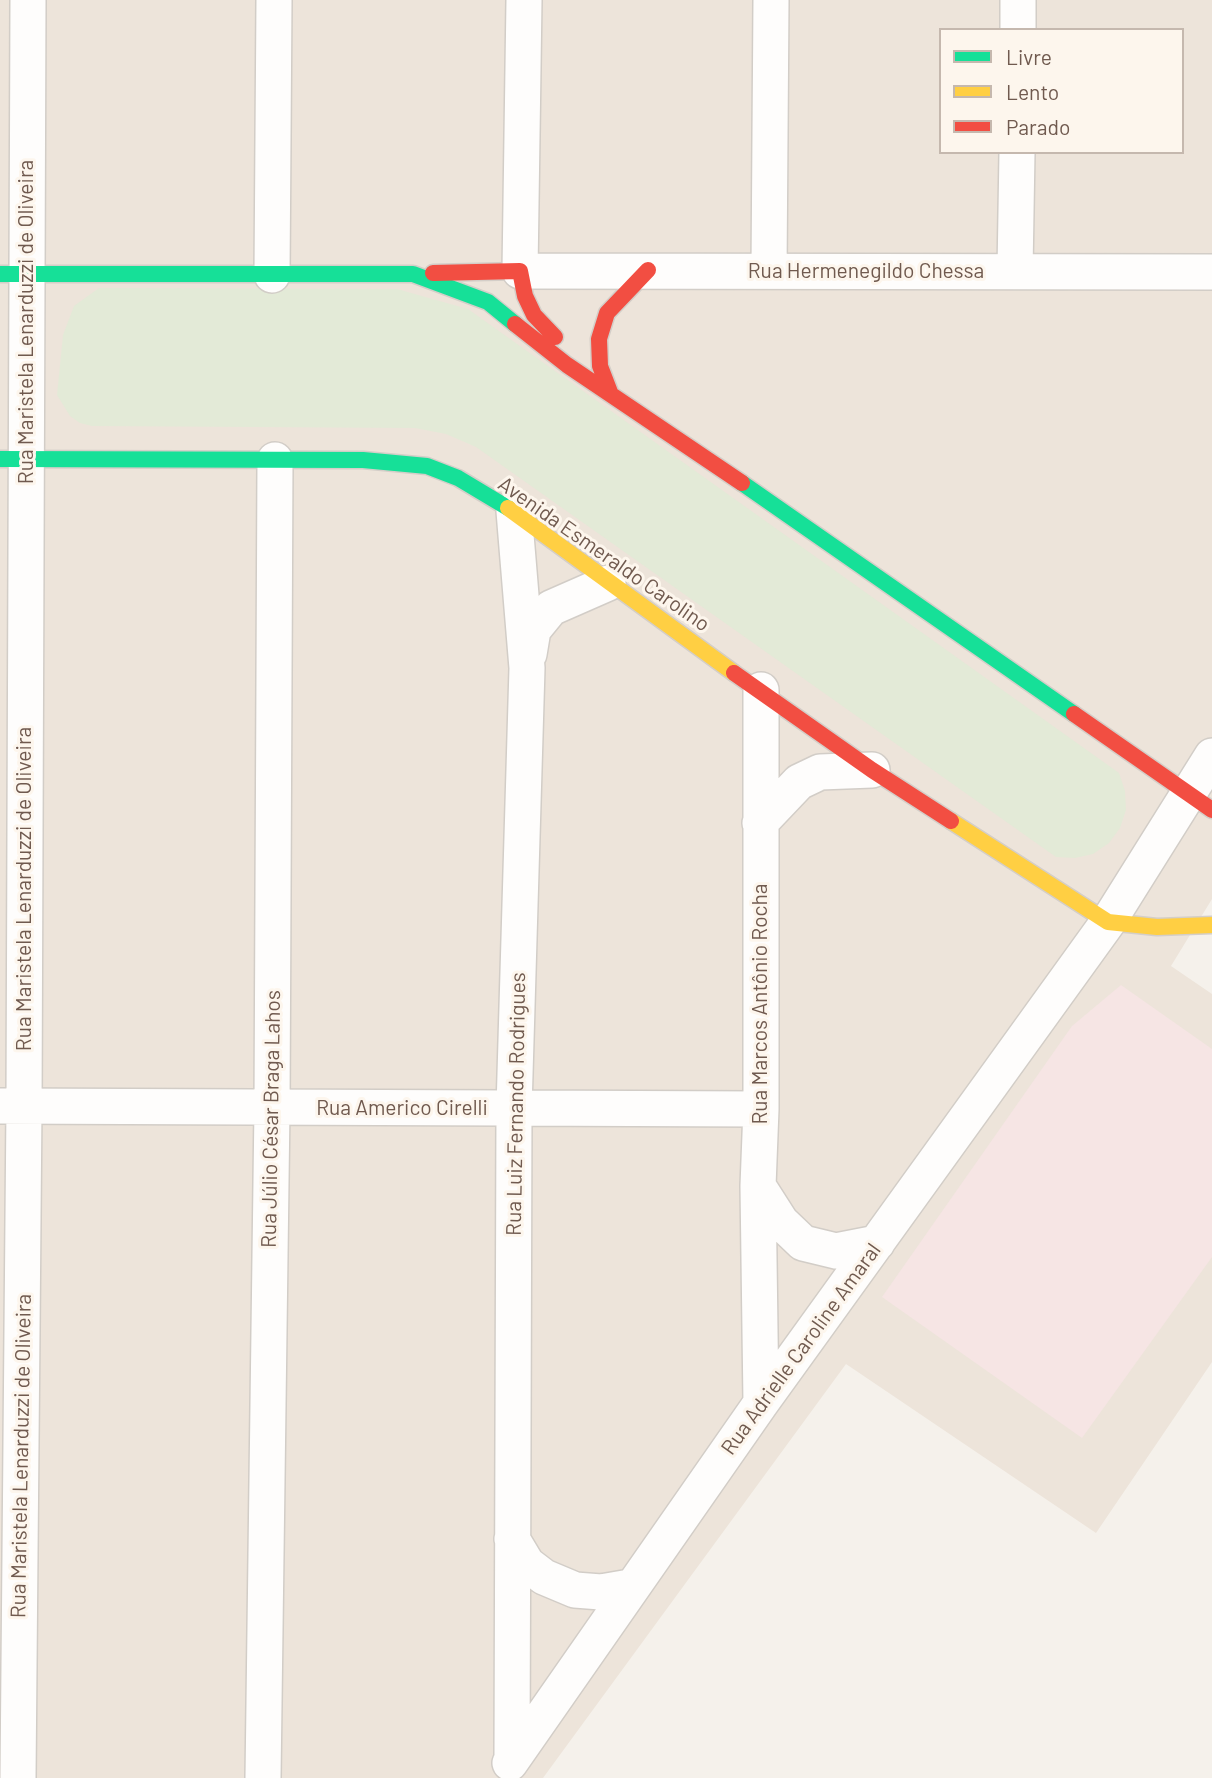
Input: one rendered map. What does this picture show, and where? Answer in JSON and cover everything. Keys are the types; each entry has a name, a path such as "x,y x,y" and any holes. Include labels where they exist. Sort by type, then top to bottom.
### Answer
{"street":[{"name":"Rua Maristela Lenarduzzi de Oliveira","path":"18,1778 12,1106 13,274 28,0"},
{"path":"272,275 274,0"},
{"path":"524,0 520,271 525,296 534,315 589,377"},
{"path":"769,271 771,0"},
{"path":"1018,0 1018,28"},
{"path":"1015,271 1017,154"},
{"path":"610,392 600,366 599,339 607,313 648,270"},
{"path":"13,274 272,275 520,271"},
{"name":"Rua Hermenegildo Chessa","path":"520,271 1212,272"},
{"path":"413,274 488,302 567,365 589,377 1200,802"},
{"name":"Avenida Esmeraldo Carolino","path":"12,459 387,461 426,466 458,478 514,511 608,583 872,770 1108,922"},
{"name":"Rua Júlio César Braga Lahos","path":"263,1778 272,1107 275,460"},
{"name":"Rua Luiz Fernando Rodrigues","path":"505,1769 512,1539 514,1108 527,668 514,511"},
{"name":"Rua Luiz Fernando Rodrigues","path":"527,668 533,630 551,608 608,583"},
{"name":"Rua Marcos Antônio Rocha","path":"761,690 761,1109 758,1186 761,1403"},
{"name":"Rua Adrielle Caroline Amaral","path":"505,1769 761,1403 1108,922 1200,802 1212,756"},
{"path":"760,823 799,782 820,772 872,770"},
{"path":"1108,922 1157,927 1212,925"},
{"name":"Rua Americo Cirelli","path":"12,1106 761,1109"},
{"path":"758,1186 782,1223 803,1243 836,1251 877,1243"},
{"path":"512,1539 527,1564 544,1577 575,1590 601,1592 630,1587"}],"shaded area":[{"path":"0,0 1212,0 1212,899 1171,966 1212,994 1212,1362 1096,1533 846,1364 543,1778 0,1778"},
{"path":"1121,985 1212,1049 1212,1257 1082,1438 882,1297 1072,1026"}],"green space":[{"path":"99,288 397,289 468,309 1119,773 1125,791 1126,810 1120,828 1109,843 1093,854 1075,858 1056,857 476,447 446,434 415,428 92,426 80,423 70,416 57,395 63,335 74,306"}],"traffic: fast":[{"path":"0,274 413,274 488,302 515,324"},
{"path":"0,459 363,460 427,466 458,478 508,508"},
{"path":"742,483 1074,714"}],"traffic: slow":[{"path":"508,508 734,673"},
{"path":"951,821 1108,922 1157,927 1212,925"}],"traffic: jam":[{"path":"610,392 600,366 599,339 607,313 648,270"},
{"path":"433,273 520,271 525,296 534,315 555,337"},
{"path":"515,324 567,365 742,483"},
{"path":"734,673 872,770 951,821"},
{"path":"1074,714 1212,810"}]}
